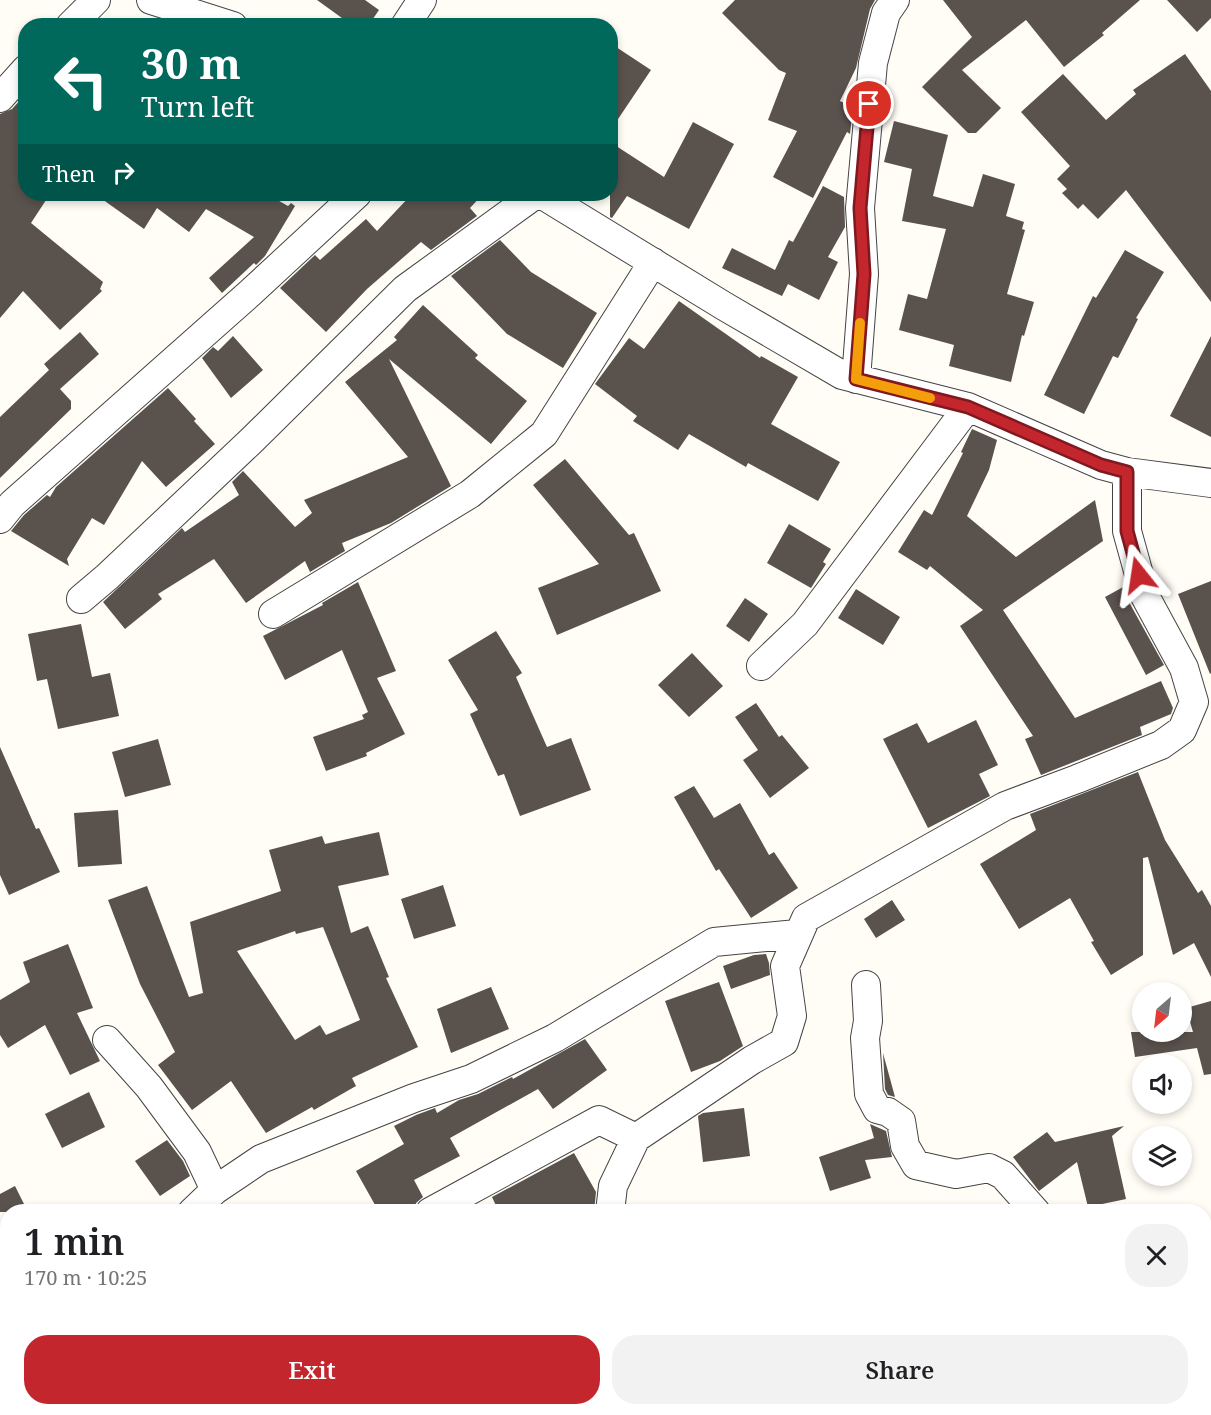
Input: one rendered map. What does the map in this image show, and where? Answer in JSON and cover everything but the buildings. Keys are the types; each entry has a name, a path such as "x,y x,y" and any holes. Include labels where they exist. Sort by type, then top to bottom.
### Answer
{"street":[{"path":"78,18 96,0"},
{"path":"152,0 208,18"},
{"path":"410,18 422,0"},
{"path":"856,379 864,274 860,208 873,63 886,13 895,0"},
{"path":"0,98 18,78"},
{"path":"0,519 12,504 250,294 350,201"},
{"path":"81,599 250,442 405,289 526,201"},
{"path":"553,201 842,375 968,407 1101,465 1127,472 1211,483"},
{"path":"273,614 470,494 544,434 653,262"},
{"path":"761,666 805,624 968,407"},
{"path":"611,1204 613,1186 636,1138 752,1060 784,1042 792,1016 785,966 797,934 806,918 1005,806 1161,745 1182,730 1194,702 1184,668 1145,596 1127,531 1127,472"},
{"path":"200,1204 215,1190 261,1159 414,1098 471,1079 555,1038 714,942 797,934"},
{"path":"866,984 868,1021 865,1038 869,1094 877,1109 888,1112 901,1121 905,1146 916,1165 956,1174 989,1168 1003,1175 1029,1204"},
{"path":"107,1040 149,1087 197,1152 215,1190"},
{"path":"444,1204 599,1120 636,1138"}],"slow traffic":[{"path":"860,323 856,379 930,398"}],"route":[{"path":"869,104 860,208 864,274 856,379 968,407 1101,465 1127,472 1127,531 1139,575"}]}
